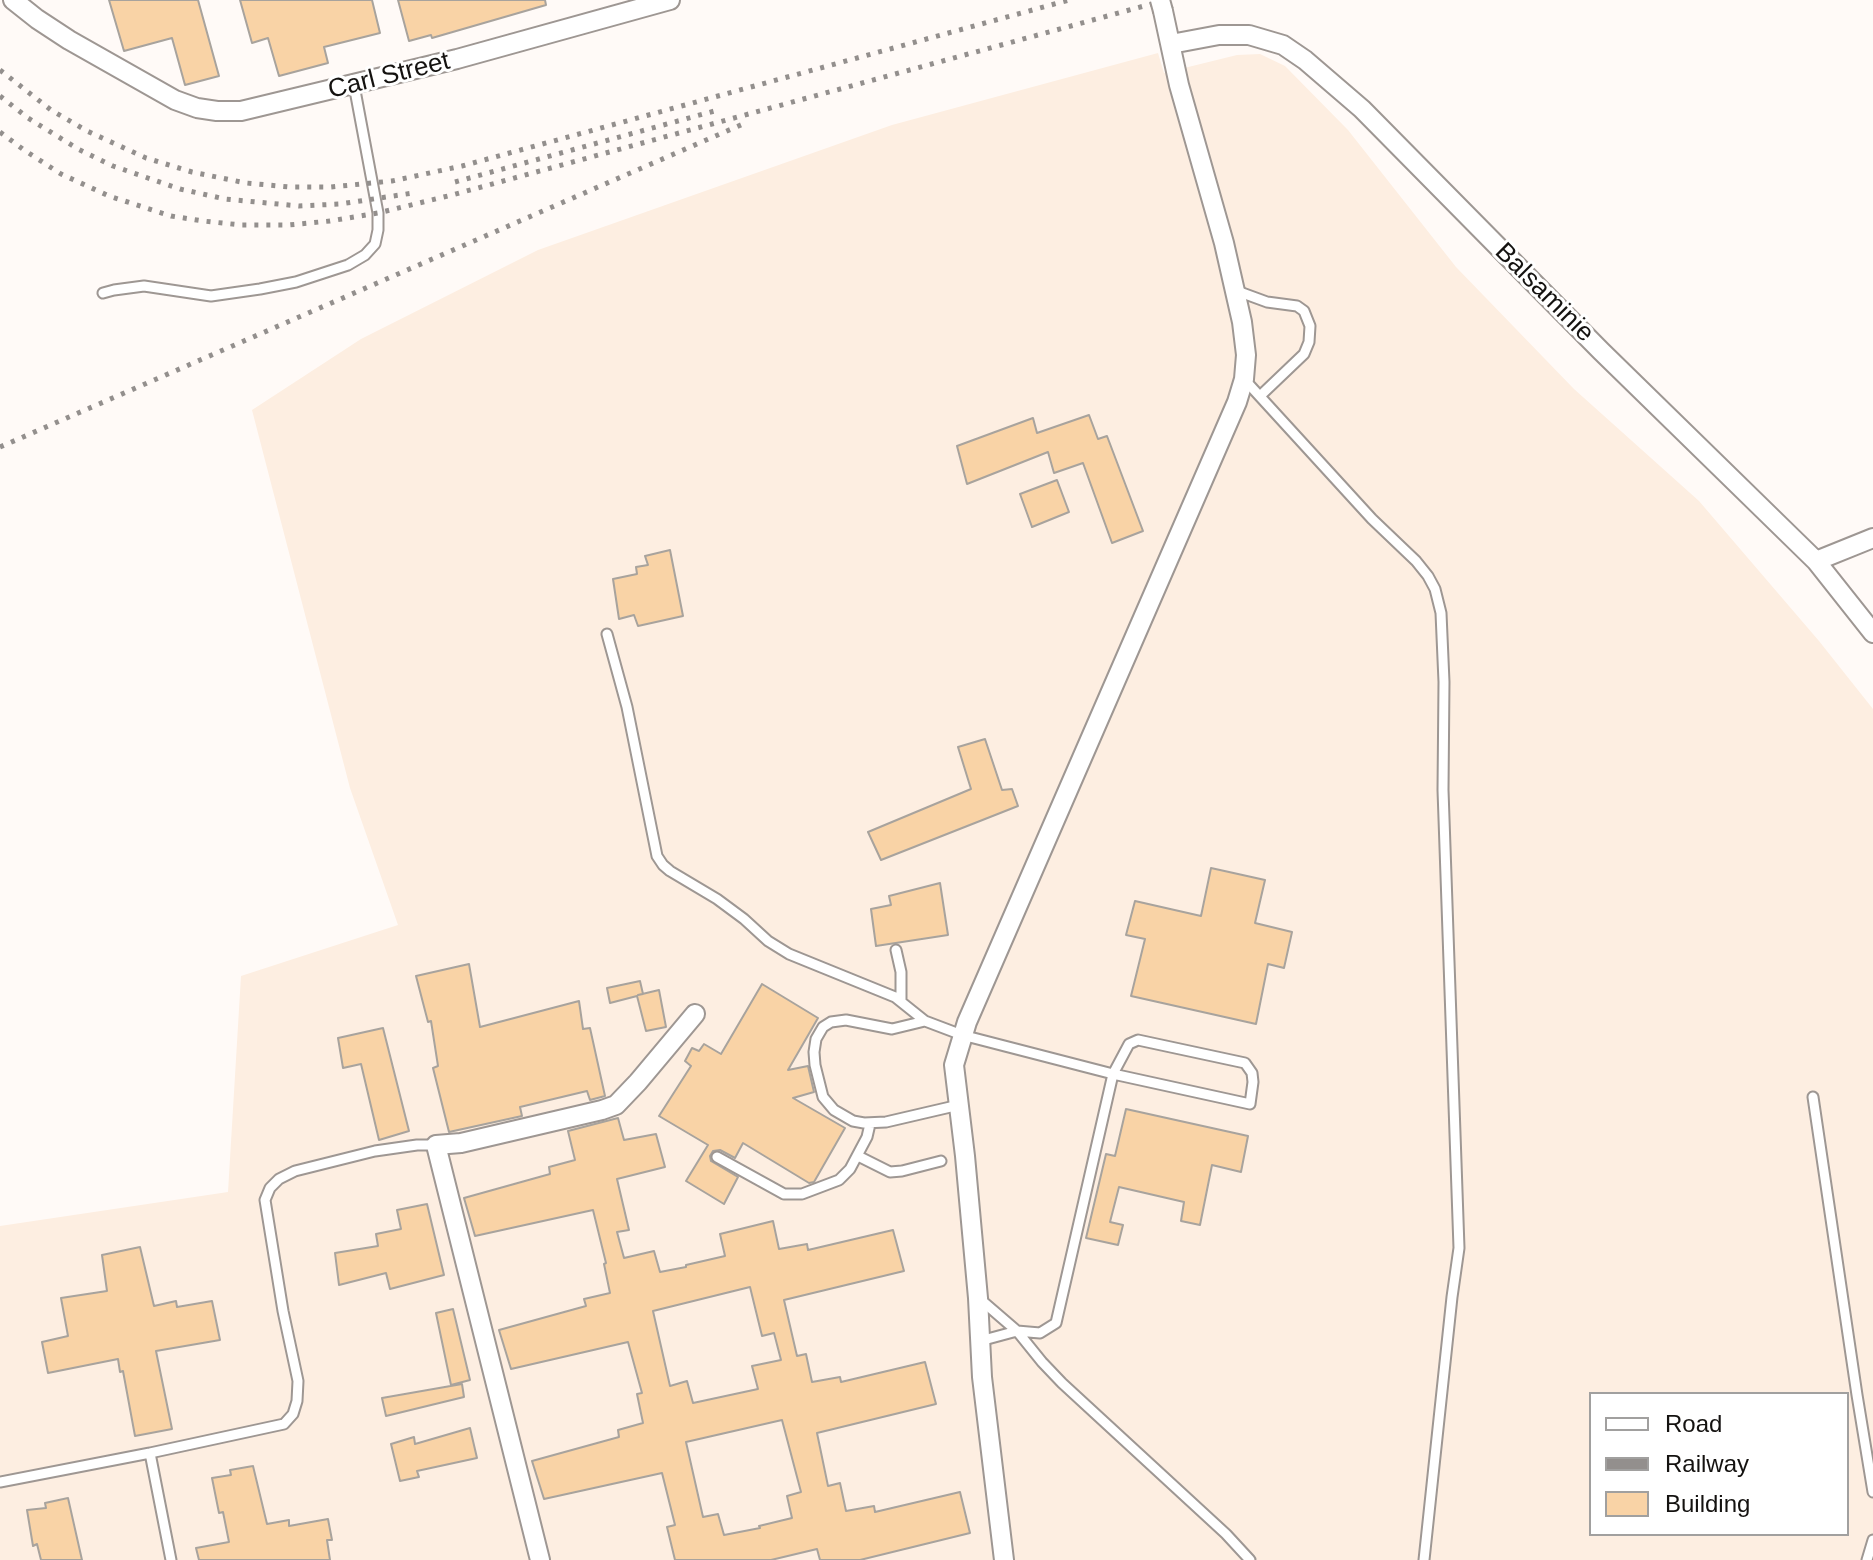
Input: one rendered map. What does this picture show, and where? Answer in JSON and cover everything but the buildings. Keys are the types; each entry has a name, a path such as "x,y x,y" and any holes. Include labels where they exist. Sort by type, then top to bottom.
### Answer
{"street":[{"name":"Carl Street","path":"13,0 69,40 175,100 217,111 241,111 354,85 670,0"},
{"path":"1004,1560 985,1406 978,1298 954,1065 962,1035 1237,402 1244,379 1245,339 1224,243 1179,85 1162,5"},
{"name":"Balsaminie","path":"1171,44 1219,35 1249,35 1283,45 1305,60 1362,109 1601,351 1816,561 1873,633"},
{"path":"1816,561 1873,538"},
{"path":"540,1560 436,1145 489,1137 616,1105 695,1014"}],"lane":[{"path":"103,293 144,286 211,296 260,289 296,282 348,265 365,255 375,244 378,213 354,85"},
{"path":"1234,290 1267,302 1297,306 1304,311 1310,326 1304,354 1260,396"},
{"path":"1244,379 1372,519 1416,561 1435,589 1441,613 1443,790 1459,1248 1424,1560"},
{"path":"607,634 630,722 657,856 663,865 717,899 768,941 789,954 901,1000 925,1021 962,1035 1113,1074 1250,1104 1252,1073 1245,1063 1138,1040 1129,1044 1113,1074 1056,1323 1040,1333 1017,1331 980,1341"},
{"path":"896,950 901,972 901,1000"},
{"path":"925,1021 892,1029 857,1021 836,1021 823,1027 816,1039 815,1065 823,1097 842,1115 858,1123 870,1124 959,1105"},
{"path":"1813,1097 1873,1492"},
{"path":"717,1157 776,1191 802,1194 839,1180 850,1169 867,1137 870,1124"},
{"path":"0,1482 284,1424 293,1414 298,1381 265,1200 270,1188 295,1171 375,1151 436,1145"},
{"path":"858,1156 890,1172 941,1161"},
{"path":"978,1298 1017,1331 1062,1383 1226,1534 1250,1560"},
{"path":"150,1453 171,1560"},
{"path":"1867,1560 1873,1540"}],"shaded area":[{"path":"1158,53 1164,73 1237,55 1260,54 1285,66 1348,130 1456,267 1574,389 1699,501 1873,709 1873,1560 0,1560 0,1226 228,1192 241,976 398,925 350,788 252,410 361,339 538,250 892,125"}],"railway":[{"path":"0,70 51,110 87,131 146,158 192,172 246,183 331,187 392,181 462,166 1069,0"},
{"path":"0,132 61,174 109,196 171,216 241,225 330,221 452,195 1166,0"},
{"path":"0,96 28,118 78,149 113,166 180,189 225,199 299,206 340,204 413,193"},
{"path":"455,182 718,110"},
{"path":"0,447 743,124"}]}
